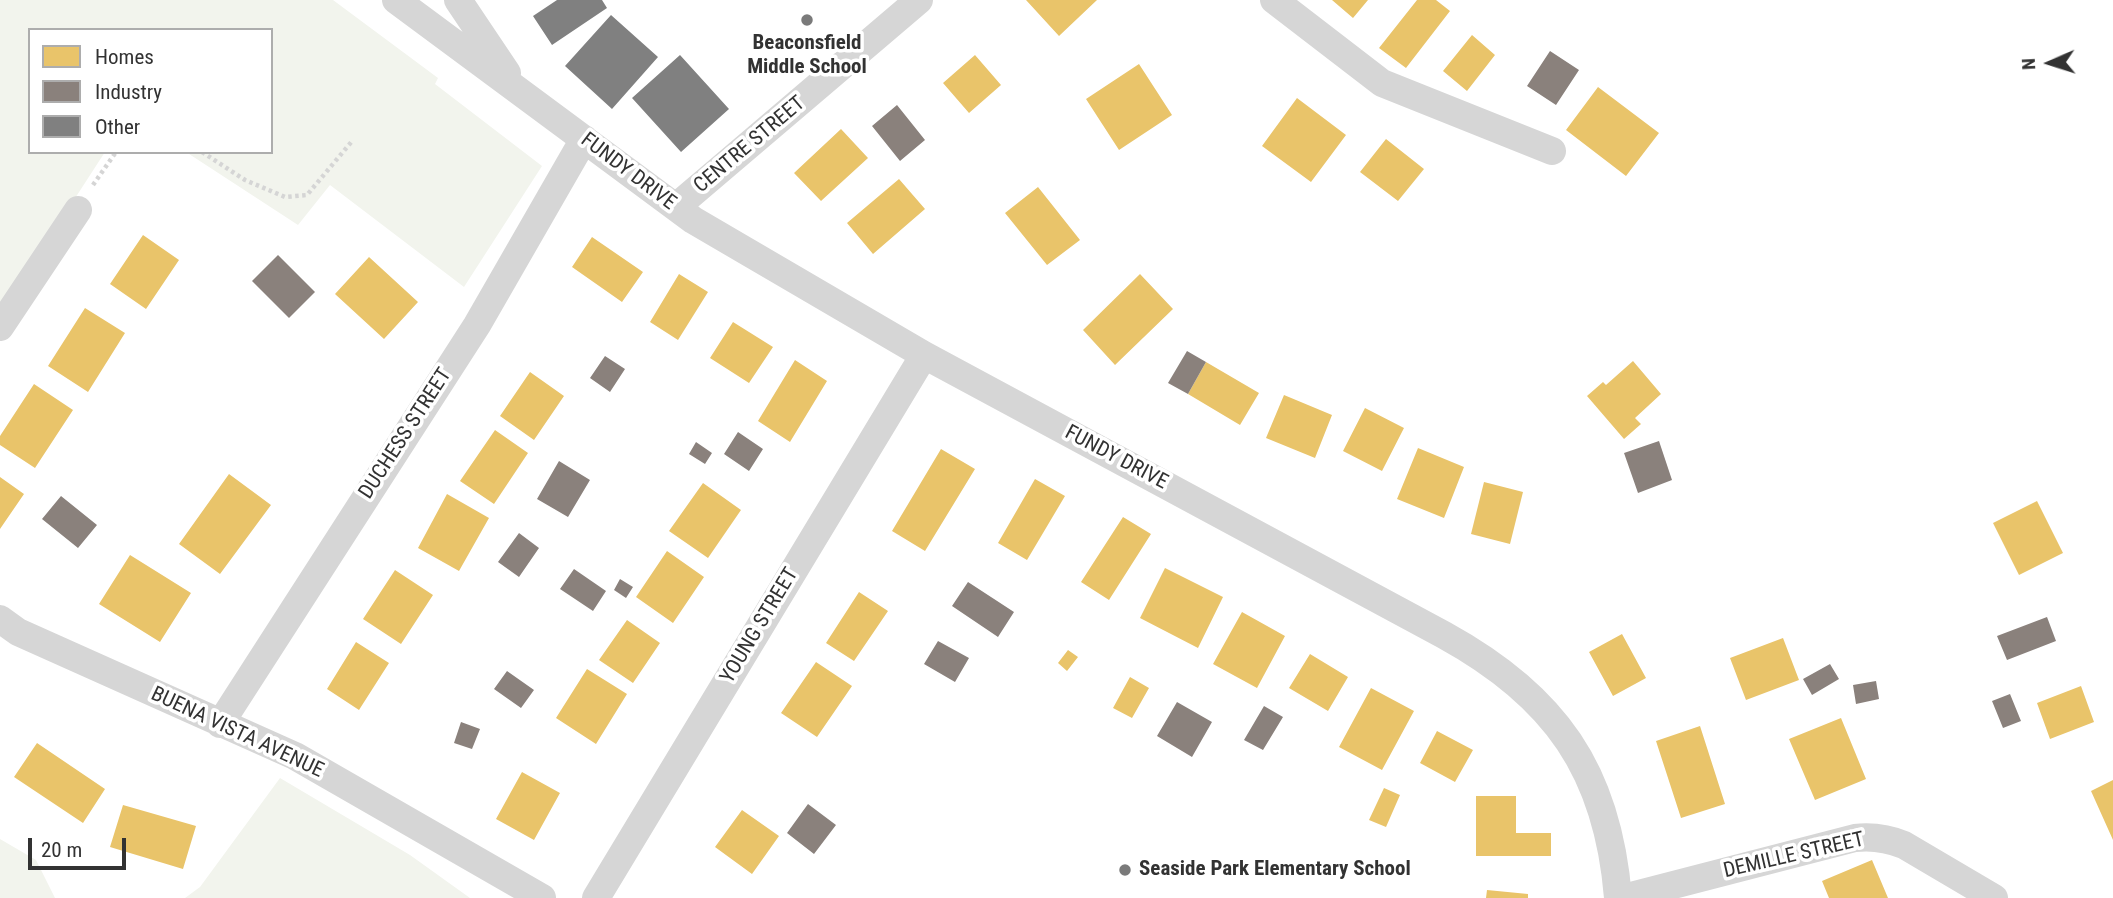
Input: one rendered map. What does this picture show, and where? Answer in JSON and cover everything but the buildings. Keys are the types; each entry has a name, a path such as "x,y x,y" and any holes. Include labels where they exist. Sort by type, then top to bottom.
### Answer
{"street":[{"name":"FUNDY DRIVE","path":"396,0 692,220 924,355 1466,647 1506,674 1546,710 1576,751 1588,774 1612,850 1620,898"},
{"name":"FUNDY DRIVE","path":"458,0 517,90"},
{"name":"CENTRE STREET","path":"676,207 919,0"},
{"path":"1274,0 1382,83 1552,150"},
{"name":"DUCHESS STREET","path":"220,724 477,325 584,139"},
{"path":"0,327 78,210"},
{"name":"YOUNG STREET","path":"596,898 924,355"},
{"name":"BUENA VISTA AVENUE","path":"0,619 18,632 295,756 542,898"},
{"name":"DEMILLE STREET","path":"1620,898 1855,838 1868,837 1904,845 1994,898"}],"path":[{"path":"205,154 245,180 285,197 307,195 353,140"},
{"path":"78,210 115,154"}],"shaded area":[{"path":"0,0 333,0 438,78 435,84 542,166 464,287 330,185 298,225 189,154 273,154 273,28 28,28 28,154 104,154 0,314"},
{"path":"280,778 410,855 470,898 185,898 200,887"},
{"path":"0,839 36,860 55,898 0,898"}],"place":[{"name":"Beaconsfield Middle School","path":"807,20"},
{"name":"Seaside Park Elementary School","path":"1125,870"}]}
